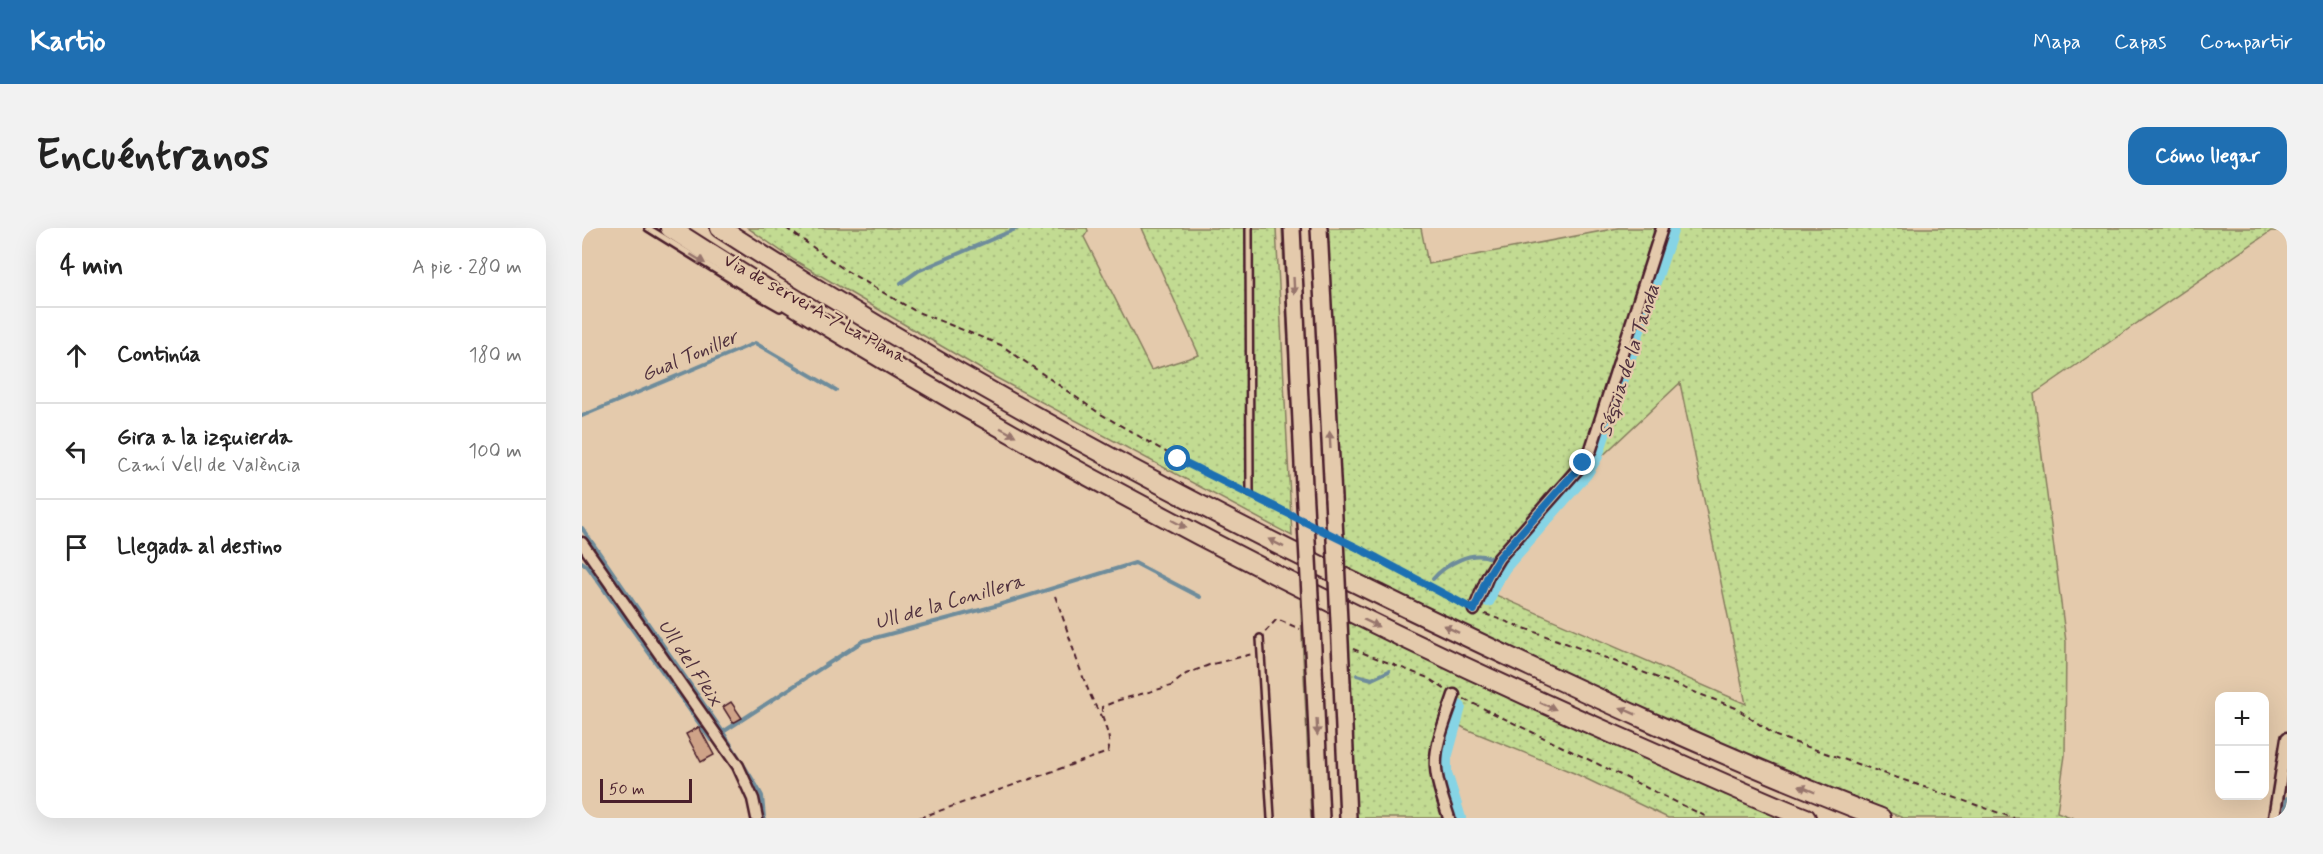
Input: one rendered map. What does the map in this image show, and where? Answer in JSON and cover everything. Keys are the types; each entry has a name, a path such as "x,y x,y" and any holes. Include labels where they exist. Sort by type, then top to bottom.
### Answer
{"highway":[{"path":"670,228 748,278 969,411 1352,614 1525,696 1806,818"},
{"path":"722,228 761,255 983,388 1226,518 1541,673 1810,790 1881,818"}],"main road":[{"path":"1292,228 1321,818"},
{"path":"1318,228 1348,818"}],"street":[{"path":"1474,610 1488,576 1499,558 1583,463 1591,449 1662,228"},
{"path":"582,543 738,766 753,799 757,818"},
{"path":"1449,818 1435,765 1440,739 1454,694"},
{"path":"2274,818 2287,738"}],"lane":[{"name":"Via de servei A-7 La Plana","path":"648,228 743,287 784,309"},
{"path":"1249,228 1250,494"},
{"name":"Via de servei A-7 La Plana","path":"804,321 969,411"},
{"path":"1260,638 1271,818"}],"path":[{"path":"786,228 845,270 915,311 1001,345 1099,413 1178,459 1291,514"},
{"path":"1341,540 1474,610 1736,708 1776,736 2014,818"},
{"path":"919,818 1108,752 1111,741 1078,667 1069,632 1055,596"},
{"path":"1102,718 1102,707 1171,686 1186,674 1209,665 1260,652"},
{"path":"1454,694 1709,818"}],"green space":[{"path":"748,228 1087,228 1088,231 1084,237 1151,370 1199,355 1142,228 1276,228 1292,536 991,375 794,260"},
{"path":"1282,228 1286,228 1302,540 1298,538"},
{"path":"1326,228 1421,228 1428,264 1618,228 2287,228 2287,231 2271,231 2034,394 2066,642 2065,755 2057,812 2073,818 1903,818 1651,714 1343,570","holes":["1680,383 1746,704 1482,589 1499,558 1582,463 1597,461"]},
{"path":"1300,594 1304,597 1315,818 1311,818"},
{"path":"1345,616 1786,818 1668,818 1574,773 1466,729 1446,718 1435,765 1449,818 1354,818"}],"building":[{"path":"731,702 742,718 733,723 723,707"},
{"path":"699,727 714,755 701,762 686,734"}],"waterway":[{"name":"Gual Toniller","path":"901,283 918,271 1018,228"},
{"name":"Séquia de la Tanda","path":"1488,600 1494,583 1504,567 1585,474 1596,456 1672,228"},
{"name":"Gual Toniller","path":"582,416 755,343 836,390"},
{"name":"Ull del Fleix","path":"582,528 723,732 762,796 764,818"},
{"name":"Ull de la Conillera","path":"1433,579 1445,568 1467,557 1491,558"},
{"name":"Ull de la Conillera","path":"582,562 588,567 711,740"},
{"name":"Ull de la Conillera","path":"723,732 863,641 995,606 1135,563 1200,597"},
{"name":"Ull de la Conillera","path":"1357,675 1372,679 1389,671"},
{"name":"Séquia de la Tanda","path":"1459,707 1445,758 1445,773 1459,818"},
{"path":"2284,818 2287,798"}],"route":[{"path":"1178,459 1362,550 1474,610 1481,590 1499,558 1583,463"}]}
